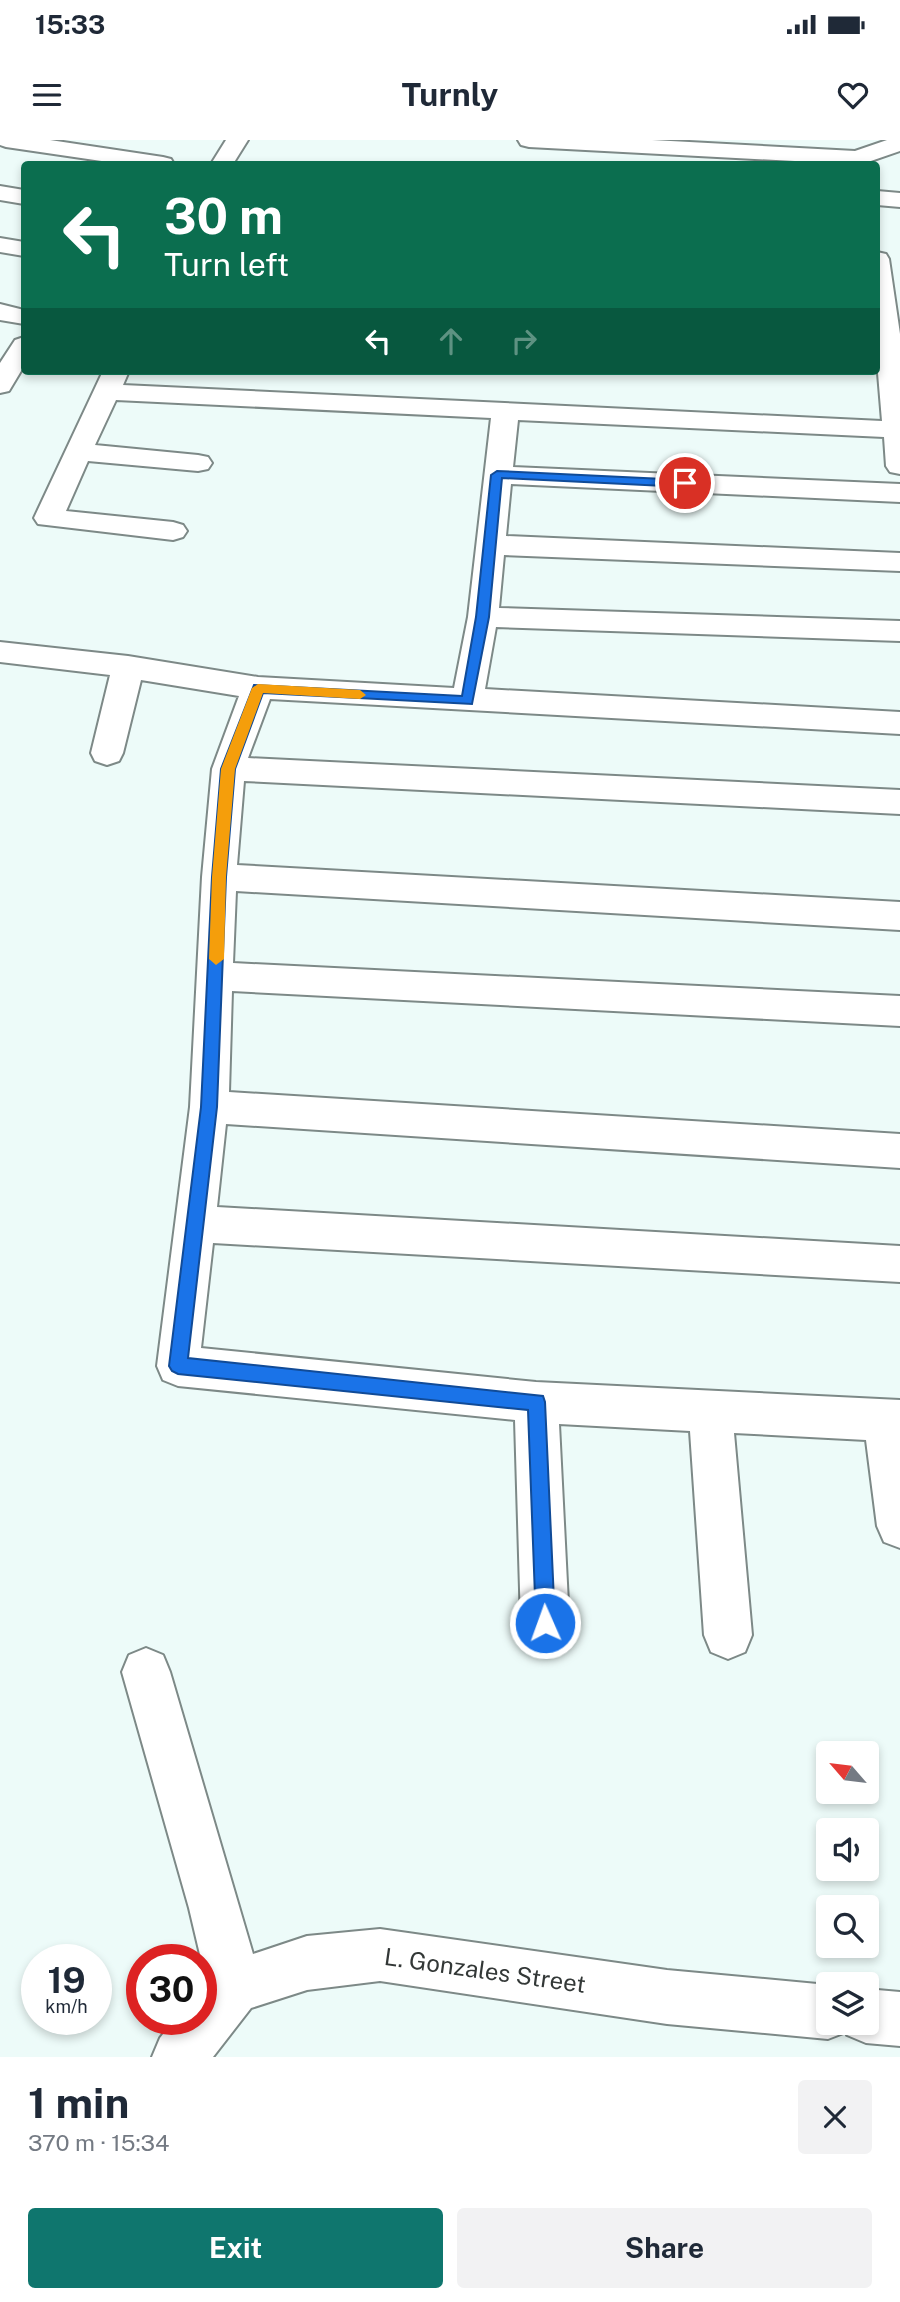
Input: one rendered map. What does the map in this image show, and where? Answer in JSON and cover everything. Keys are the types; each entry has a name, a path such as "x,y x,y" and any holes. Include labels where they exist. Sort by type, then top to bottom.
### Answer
{"street":[{"path":"6,140 143,161"},
{"path":"224,161 237,140"},
{"path":"529,140 856,154 900,143"},
{"path":"0,193 21,196"},
{"path":"880,198 900,200"},
{"path":"0,245 21,248"},
{"path":"880,258 900,259"},
{"path":"880,274 887,312 889,366 900,466"},
{"path":"0,312 21,316"},
{"path":"0,385 21,350"},
{"path":"173,531 48,518 111,381 505,411 898,430"},
{"path":"467,701 483,617 505,411"},
{"path":"78,452 198,463"},
{"path":"497,475 900,493"},
{"path":"491,545 900,562"},
{"path":"483,617 900,631"},
{"path":"0,652 128,667 258,688 900,723"},
{"path":"107,753 128,667"},
{"path":"258,688 228,769 219,877 209,1107 178,1366 536,1402 893,1420 900,1526"},
{"path":"228,769 900,802"},
{"path":"219,877 900,916"},
{"path":"216,976 900,1012"},
{"path":"209,1107 900,1151"},
{"path":"195,1224 900,1264"},
{"path":"536,1402 545,1623"},
{"path":"710,1411 728,1635"},
{"path":"146,1671 215,1908 234,1987 179,2057"},
{"name":"L. Gonzales Street","path":"234,1987 307,1963 380,1955 667,1997 816,2011"},
{"path":"879,2017 900,2019"}],"slow traffic":[{"path":"216,959 219,877 228,769 258,688 360,695"}],"route":[{"path":"545,1623 536,1402 178,1366 209,1107 219,877 228,769 258,688 467,701 483,617 497,475 685,483"}]}
